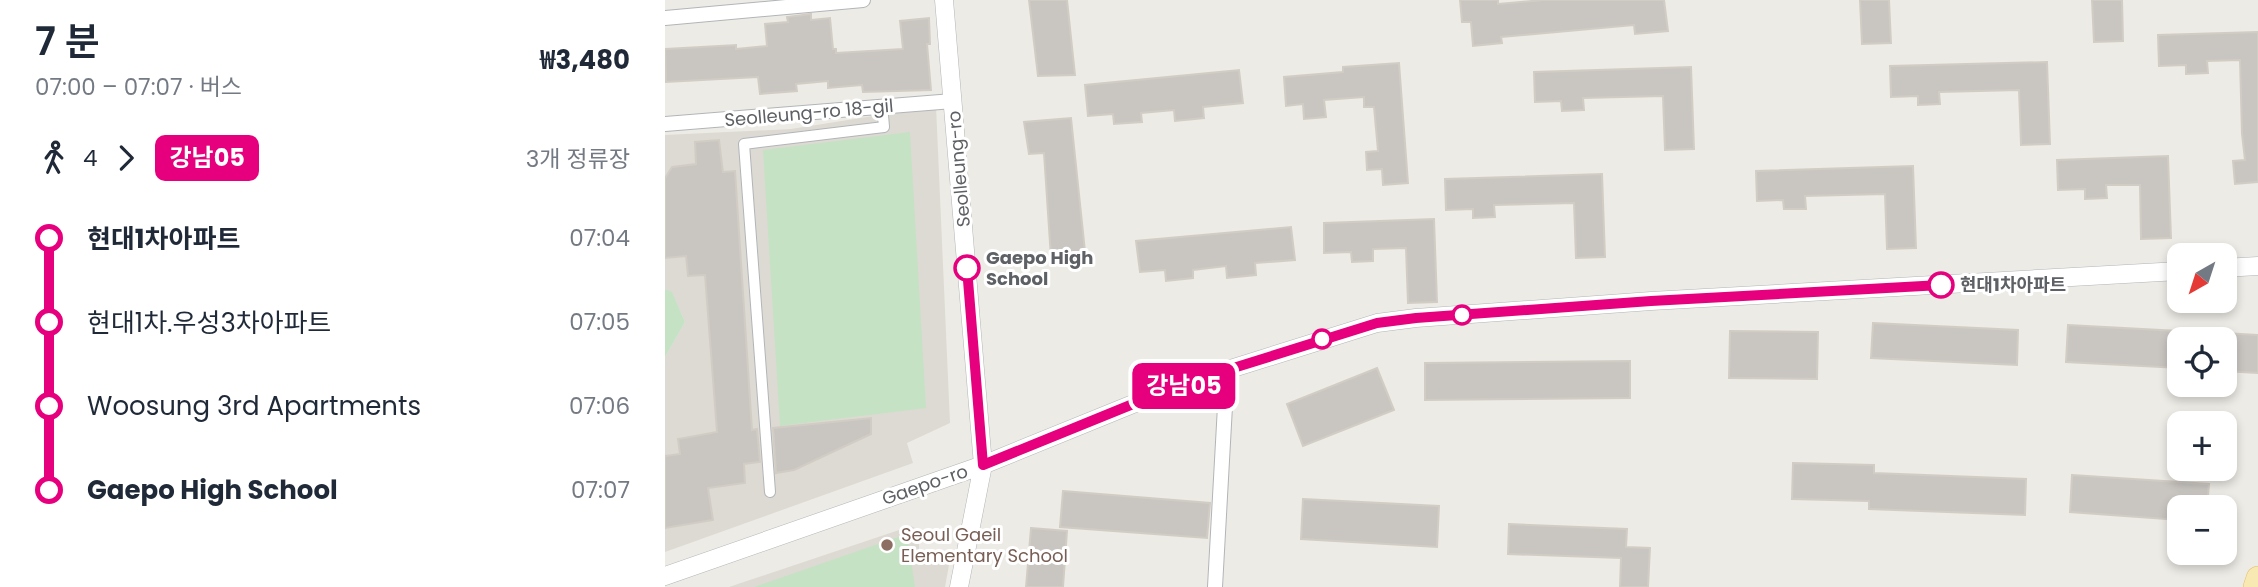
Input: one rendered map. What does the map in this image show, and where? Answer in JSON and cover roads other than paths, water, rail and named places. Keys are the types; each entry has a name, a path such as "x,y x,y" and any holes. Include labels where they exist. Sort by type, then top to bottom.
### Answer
{"main road":[{"path":"2255,587 2258,578"}],"street":[{"path":"665,18 863,0"},
{"name":"Seolleung-ro","path":"944,0 983,465 959,587"},
{"name":"Seolleung-ro 18-gil","path":"665,124 953,101"},
{"path":"770,492 744,144 803,139 884,127 883,115"},
{"path":"2237,268 2258,267"},
{"name":"Gaepo-ro","path":"665,576 983,465 1133,404 1227,370 1377,323 1651,301 2167,272"},
{"path":"1215,587 1227,370"}],"place":[{"name":"Gaepo High School","path":"967,268"},
{"name":"현대1차아파트","path":"1941,285"},
{"name":"Seoul Gaeil Elementary School","path":"887,545"}]}
